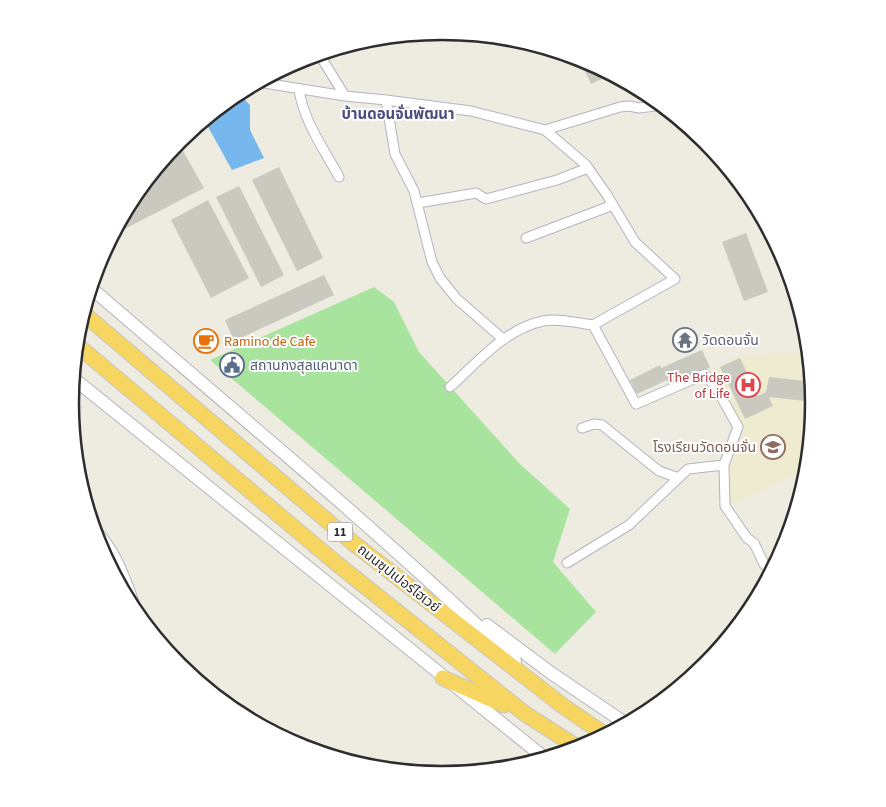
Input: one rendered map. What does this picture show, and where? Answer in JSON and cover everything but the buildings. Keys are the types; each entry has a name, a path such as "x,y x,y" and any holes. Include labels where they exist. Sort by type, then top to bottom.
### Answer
{"highway":[{"name":"ถนนซุปเปอร์ไฮเวย์","path":"90,319 352,542 601,731"},
{"name":"ถนนซุปเปอร์ไฮเวย์","path":"84,351 336,563 524,713 571,743"},
{"path":"442,678 524,713"}],"main road":[{"path":"97,293 312,477 444,594 552,696"},
{"path":"80,384 539,754"},
{"path":"444,594 621,720"}],"street":[{"path":"323,60 346,96"},
{"path":"269,84 299,90 471,111 545,130 588,168 635,242 675,279 593,326 569,322 544,321 520,330 504,339 450,387"},
{"path":"299,90 304,111 339,177"},
{"path":"386,100 395,154 418,202 432,262 440,278 456,299 504,339"},
{"path":"545,130 620,107 652,106"},
{"path":"418,202 476,194 486,199 557,180 588,168"},
{"path":"526,238 613,205"},
{"path":"593,326 636,404 706,374 738,427 724,465 725,506 747,538 754,543 767,568"},
{"path":"582,428 594,424 602,425 659,471 679,478"},
{"path":"567,563 628,525 688,469 724,465"},
{"path":"109,547 126,581"}],"shaded area":[{"name":"โรงเรียนวัดดอนจั่น","path":"803,352 806,380 806,427 800,473 721,509 726,466 742,428 711,370 740,355"}],"green space":[{"path":"374,287 394,302 419,352 520,464 570,509 553,562 596,612 555,654 210,360"}],"water":[{"path":"245,100 250,105 250,130 264,158 232,170 208,126"}],"place":[{"name":"วัดดอนจั่น","path":"685,340"},
{"name":"Ramino de Cafe","path":"206,341"},
{"name":"สถานกงสุลแคนาดา","path":"232,365"},
{"name":"The Bridge of Life","path":"748,385"},
{"name":"โรงเรียนวัดดอนจั่น","path":"773,447"}],"district":[{"name":"บ้านดอนจั่นพัฒนา","path":"398,114"}]}
